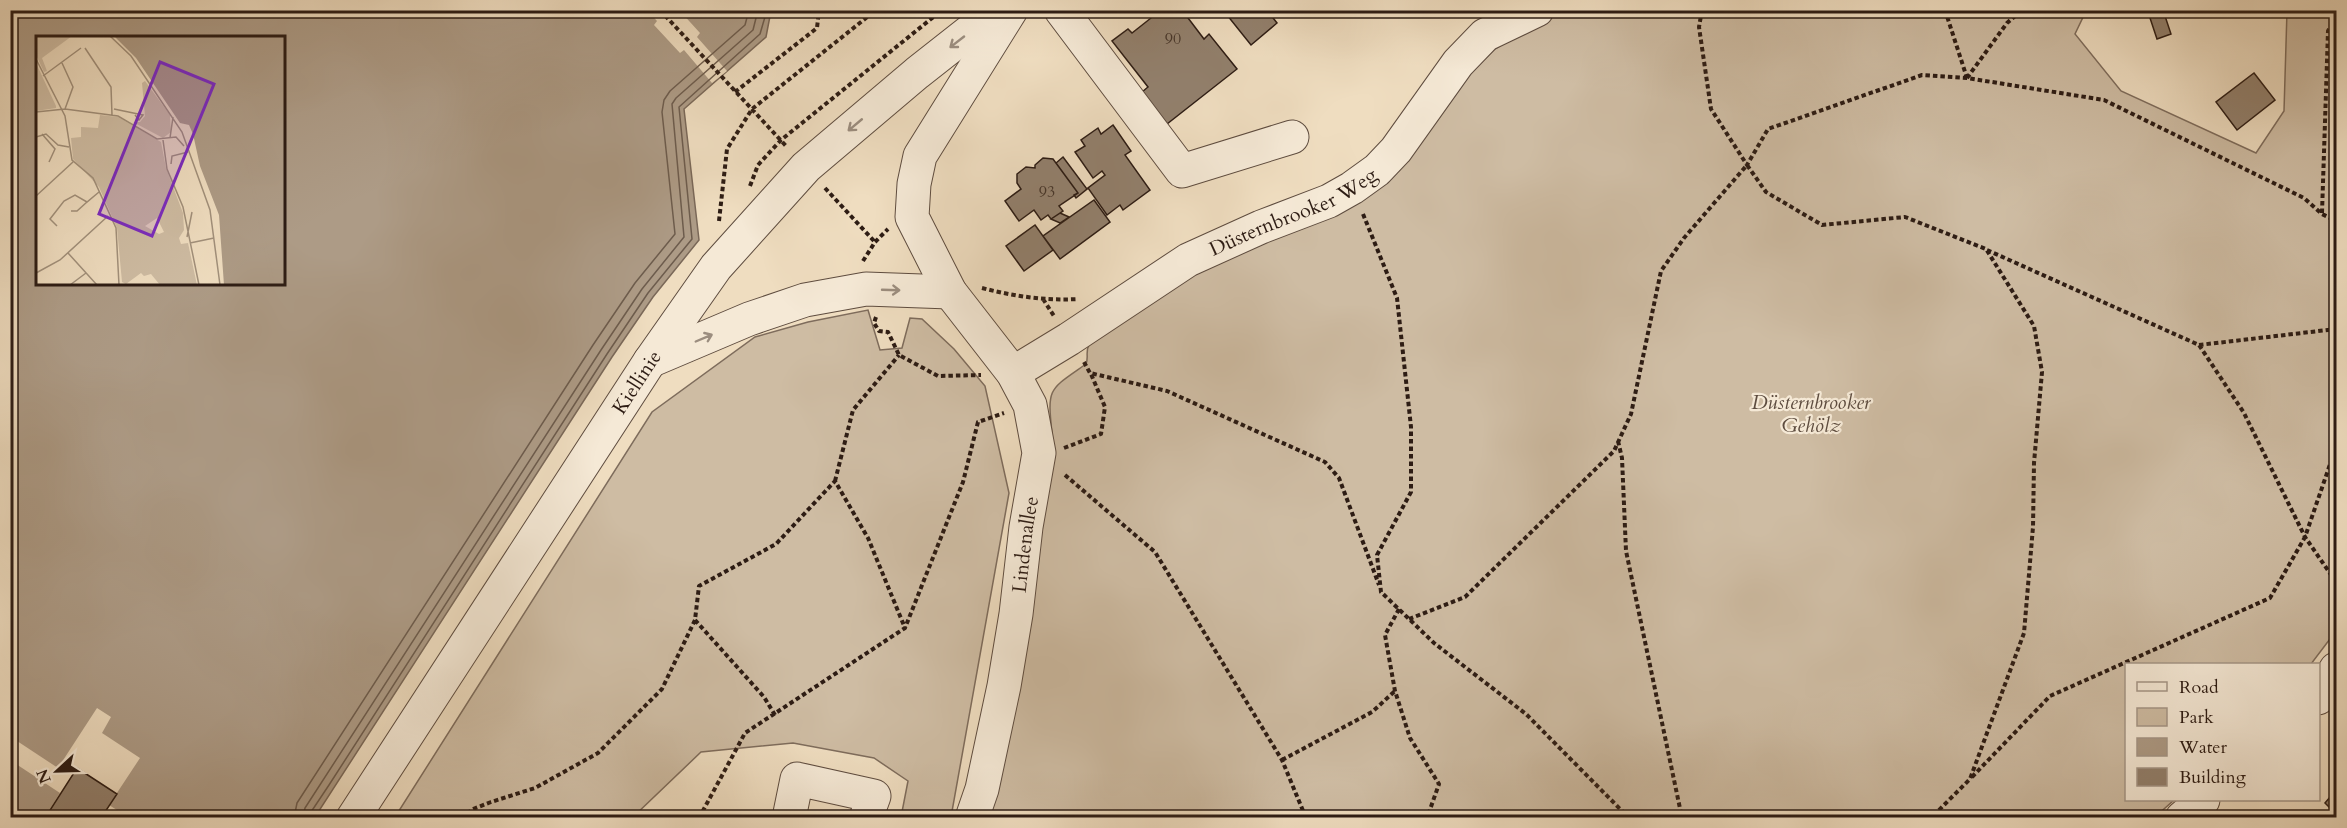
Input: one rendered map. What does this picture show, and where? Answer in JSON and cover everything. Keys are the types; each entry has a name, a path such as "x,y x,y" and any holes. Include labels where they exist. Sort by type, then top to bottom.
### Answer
{"street":[{"name":"Kiellinie","path":"353,818 650,361 716,267 806,167 997,10"},
{"path":"912,217 914,184 920,156 1011,10"},
{"path":"1061,10 1182,171 1292,137"},
{"name":"Düsternbrooker Weg","path":"1013,373 1114,310 1188,260 1262,227 1329,201 1352,189 1377,170 1396,150 1458,63 1485,35 1537,10"},
{"name":"Lindenallee","path":"912,217 950,292 1013,373 1030,405 1041,453 1026,526 1016,614 1004,686 982,789 972,818"},
{"path":"650,361 749,319 806,300 874,301 950,292"},
{"path":"789,818 797,779 874,796 866,818"},
{"path":"2182,818 2202,801"}],"path":[{"path":"660,10 874,242"},
{"path":"735,92 817,28 819,10"},
{"path":"718,231 727,149 752,109 876,10"},
{"path":"905,40 942,10"},
{"path":"1702,10 1700,27 1711,109 1766,192 1822,225 1905,217 1986,249 2199,345 2337,329"},
{"path":"1945,10 1967,78"},
{"path":"1967,78 2007,23 2022,10"},
{"path":"2322,214 2328,31 2337,16"},
{"path":"1409,619 1465,597 1614,451 1631,414 1661,271 1684,238 1747,165 1768,129 1922,75 1967,78 2104,100 2304,198 2322,214 2337,221"},
{"path":"1352,189 1397,298 1411,427 1411,492 1377,555 1381,592"},
{"path":"912,217 894,222 874,242 861,263 874,301 874,323 879,331 888,332 899,355 938,376 1013,373"},
{"path":"1970,779 2024,633 2042,372 2034,326 1986,249"},
{"path":"950,292 976,286 1010,295 1043,299 1076,299 1102,295 1114,310"},
{"path":"1041,453 1076,445 1101,434 1105,407 1090,373 1069,339"},
{"path":"2199,345 2244,413 2305,537 2337,582"},
{"path":"461,818 472,809 536,788 598,753 662,689 695,620 699,586 776,544 835,481 853,410 899,355"},
{"path":"1090,373 1167,391 1325,462 1340,478 1381,592 1434,643 1526,714 1629,818"},
{"path":"701,817 746,733 905,628 963,482 978,422 1030,405"},
{"path":"1618,440 1622,458 1626,551 1682,818"},
{"path":"1931,818 2050,696 2270,598 2305,537 2337,447"},
{"path":"1041,453 1155,552 1282,759 1306,818"},
{"path":"835,481 868,537 905,628"},
{"path":"1399,609 1384,635 1395,691 1410,738 1439,784 1427,818"},
{"path":"695,620 764,697 775,715"},
{"path":"1282,759 1372,712 1395,691"}],"green space":[{"name":"Düsternbrooker Gehölz","path":"1565,10 2086,11 2075,34 2121,91 2256,153 2284,111 2287,11 2336,11 2336,631 2312,663 2125,663 2125,801 2173,801 2155,817 980,818 1020,671 1052,433 1050,406 1053,391 1064,379 1086,364 1089,345 1198,266 1297,223 1463,80 1495,49 1529,27"},
{"path":"868,310 880,350 902,348 910,318 922,319 954,349 985,386 1009,493 951,817 901,817 908,781 874,758 793,743 701,752 633,817 395,817 652,412 755,337 808,322"}],"water":[{"path":"10,11 779,11 770,16 766,37 684,109 699,240 653,297 612,357 315,817 11,817"}],"pier":[{"path":"648,11 680,11 700,33 697,37 727,71 712,83 684,50 680,53 654,25 657,21"},
{"path":"97,708 111,717 102,733 140,758 109,805 128,817 45,817 60,793 10,760 11,737 58,768"}],"building":[{"path":"1148,10 1182,10 1204,39 1209,34 1237,69 1167,124 1142,92 1148,87 1112,41 1128,29 1132,33 1151,18 1146,12"},
{"path":"1223,10 1267,10 1277,23 1251,45"},
{"path":"2163,10 2171,34 2157,39 2149,15"},
{"path":"2254,73 2275,100 2237,130 2216,102"},
{"path":"1113,125 1131,151 1125,155 1150,190 1123,210 1120,205 1107,215 1088,188 1105,175 1102,171 1093,178 1075,152 1085,146 1081,140 1098,128 1101,134"},
{"path":"1063,157 1087,189 1076,198 1074,195 1078,193 1056,163"},
{"path":"1043,158 1053,159 1078,193 1059,206 1063,211 1051,219 1048,215 1041,220 1034,210 1019,221 1005,201 1021,189 1017,183 1017,174 1026,167 1035,168 1035,165"},
{"path":"1094,200 1110,222 1060,259 1043,236"},
{"path":"1060,213 1069,217 1060,223 1051,219"},
{"path":"1035,225 1053,250 1024,271 1006,246"},
{"path":"77,768 117,794 101,818 45,818"},
{"path":"2336,790 2336,818 2329,818 2334,812 2325,803"}]}
